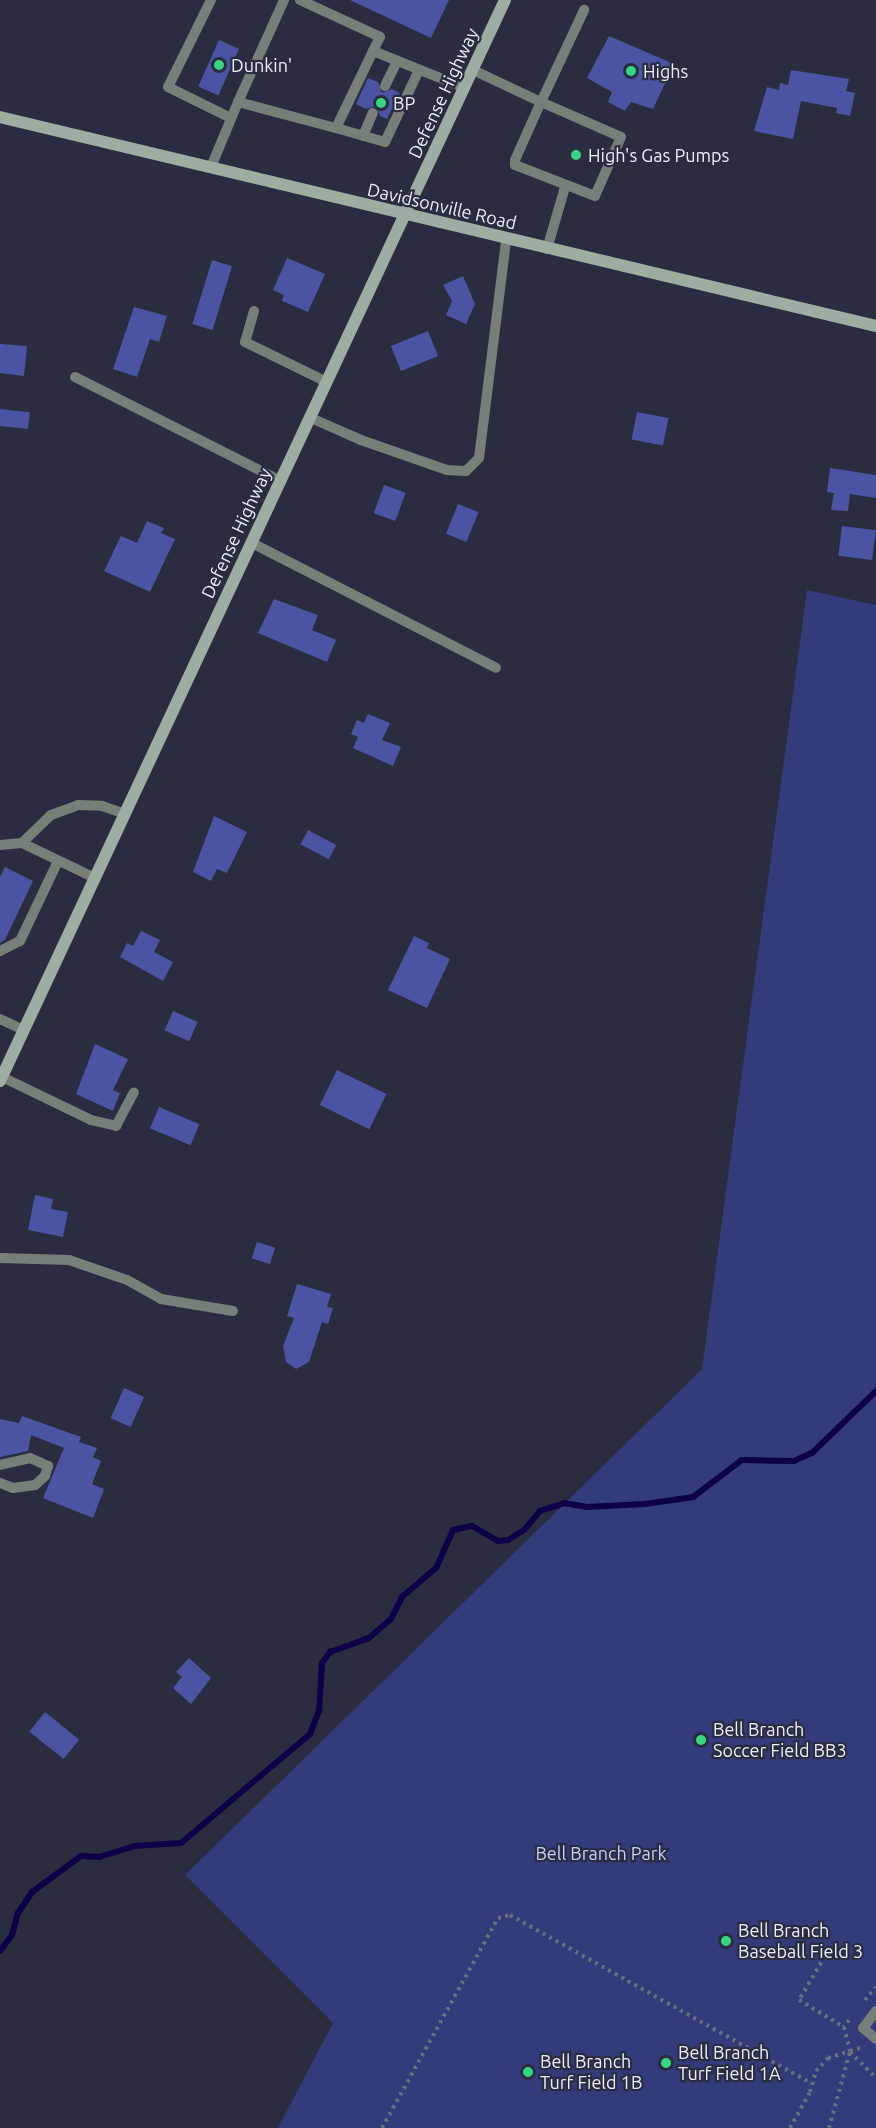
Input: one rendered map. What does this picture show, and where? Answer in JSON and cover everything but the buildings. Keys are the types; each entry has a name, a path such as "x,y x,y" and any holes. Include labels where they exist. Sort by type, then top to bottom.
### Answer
{"main road":[{"name":"Defense Highway","path":"1,1079 506,0"},
{"name":"Davidsonville Road","path":"0,117 211,167 406,217 876,326"}],"lane":[{"path":"211,0 168,87 231,118"},
{"path":"211,167 284,0"},
{"path":"300,0 380,37 336,128"},
{"path":"473,70 541,102 621,137 595,196 565,187 515,165 541,102 584,10"},
{"path":"373,51 465,88"},
{"path":"386,86 397,61"},
{"path":"238,102 386,142 419,70"},
{"path":"363,136 373,112"},
{"path":"547,249 565,187"},
{"path":"311,418 361,440 447,470 466,471 479,458 506,240"},
{"path":"254,310 245,342 327,382"},
{"path":"75,377 281,481"},
{"path":"252,543 496,668"},
{"path":"22,843 51,815 78,805 102,806 125,814"},
{"path":"0,845 22,843 95,878"},
{"path":"0,951 20,941 58,861"},
{"path":"0,1019 24,1030"},
{"path":"1,1079 91,1120 116,1126 134,1092"},
{"path":"0,1258 69,1260 127,1280 161,1299 233,1311"},
{"path":"0,1465 30,1458 48,1466 45,1476 35,1485 13,1488 0,1483"},
{"path":"876,2011 863,2028 876,2039"}],"path":[{"path":"382,2128 498,1918 510,1915 811,2083"},
{"path":"825,1956 799,2000 844,2027"},
{"path":"850,2051 855,2061 876,2078"},
{"path":"790,2128 810,2092 811,2083 828,2058 850,2051"},
{"path":"829,2128 850,2051"}],"green space":[{"name":"Bell Branch Park","path":"807,590 876,605 876,2128 278,2128 333,2023 185,1875 702,1369"}],"waterway":[{"path":"0,1951 12,1935 18,1913 32,1892 81,1856 99,1857 134,1846 181,1843 310,1734 319,1711 322,1663 330,1652 369,1638 391,1619 402,1597 436,1568 453,1530 472,1526 498,1541 508,1540 524,1530 540,1511 564,1503 586,1507 645,1504 693,1497 742,1460 794,1461 812,1453 876,1391"}],"place":[{"name":"Dunkin'","path":"219,65"},
{"name":"Highs","path":"631,71"},
{"name":"BP","path":"381,103"},
{"name":"High's Gas Pumps","path":"576,155"},
{"name":"Bell Branch Soccer Field BB3","path":"701,1740"},
{"name":"Bell Branch Baseball Field 3","path":"726,1941"},
{"name":"Bell Branch Turf Field 1A","path":"666,2063"},
{"name":"Bell Branch Turf Field 1B","path":"528,2072"}]}
